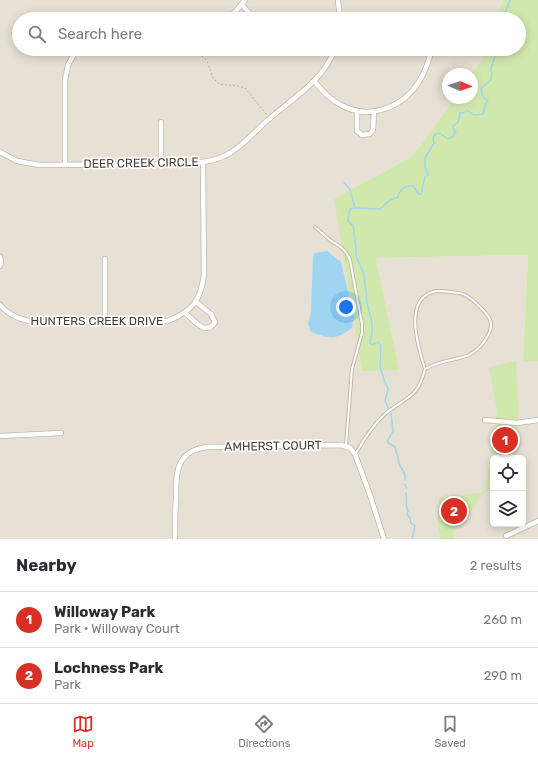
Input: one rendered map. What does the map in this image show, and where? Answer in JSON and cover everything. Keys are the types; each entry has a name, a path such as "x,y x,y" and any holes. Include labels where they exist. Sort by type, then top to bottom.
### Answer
{"street":[{"path":"236,12 245,0"},
{"path":"338,0 339,12"},
{"path":"242,5 248,12"},
{"path":"65,164 65,80 68,64 73,56"},
{"name":"DEER CREEK CIRCLE","path":"0,152 12,159 29,164 204,163 230,153 244,143 269,118 295,99 314,81 325,69 332,56"},
{"path":"314,81 335,102 346,108 357,111 374,112 393,106 412,91 425,71 430,56"},
{"path":"357,111 358,130 362,135 370,134 373,130 374,112"},
{"path":"161,164 162,122"},
{"name":"HUNTERS CREEK DRIVE","path":"0,305 14,316 30,322 168,321 185,313 196,302 203,284 204,163"},
{"path":"0,257 0,266"},
{"path":"105,259 105,322"},
{"path":"185,313 202,327 207,329 212,327 215,322 211,314 196,302"},
{"path":"485,420 518,423 538,420"},
{"path":"0,436 61,433"},
{"path":"346,446 355,454 384,539"},
{"name":"AMHERST COURT","path":"175,539 177,472 185,455 207,447 346,446"},
{"path":"506,536 538,521"}],"lane":[{"path":"315,227 330,240 339,245 350,260 362,324 362,333 352,369 346,446"},
{"path":"355,454 377,422 386,413 414,393 423,377 425,369 420,353 416,329 416,309 421,300 427,294 437,291 464,294 472,298 491,322 491,328 484,341 471,354 439,362 425,369"}],"path":[{"path":"202,56 207,61 213,78 219,84 245,88 269,118"}],"shaded area":[{"path":"0,0 503,0 499,12 12,12 12,56 483,56 476,68 442,68 442,104 451,104 413,156 334,199 399,370 376,258 528,255 523,361 538,361 538,539 454,539 453,533 484,492 438,524 440,539 0,539"}],"green space":[{"path":"503,0 538,0 538,361 523,361 528,255 376,258 399,370 362,371 334,199 413,156 451,104 478,104 478,68 476,68 483,56 526,56 526,12 499,12"},
{"path":"516,361 519,423 517,455 491,455 497,412 489,367"},
{"path":"490,459 490,490 485,492"},
{"path":"485,492 453,533 454,539 440,539 438,524 439,498"}],"water":[{"path":"327,251 341,262 354,317 352,328 341,335 333,337 323,336 311,332 308,324 311,312 313,257 315,253"}],"waterway":[{"path":"505,12 510,0"},
{"path":"389,409 385,401 388,389 380,366 381,345 378,342 372,345 370,343 372,323 367,302 364,274 356,256 353,226 348,221 350,209 380,209 389,201 398,197 401,190 407,186 413,186 419,194 421,194 425,177 428,175 425,166 425,158 434,143 434,135 439,133 448,139 453,136 456,132 453,129 453,126 458,122 460,113 464,113 467,110 474,115 483,114 485,105 488,101 483,97 481,88 491,80 491,69 495,56"},
{"path":"344,182 350,190 355,208"},
{"path":"391,413 393,431 387,442 395,447 400,466 405,474 405,480"},
{"path":"405,484 406,488"},
{"path":"406,493 407,514 411,523 415,526 412,539"}],"place":[{"name":"Willoway Park","path":"505,440"},
{"name":"Lochness Park","path":"454,511"}]}
